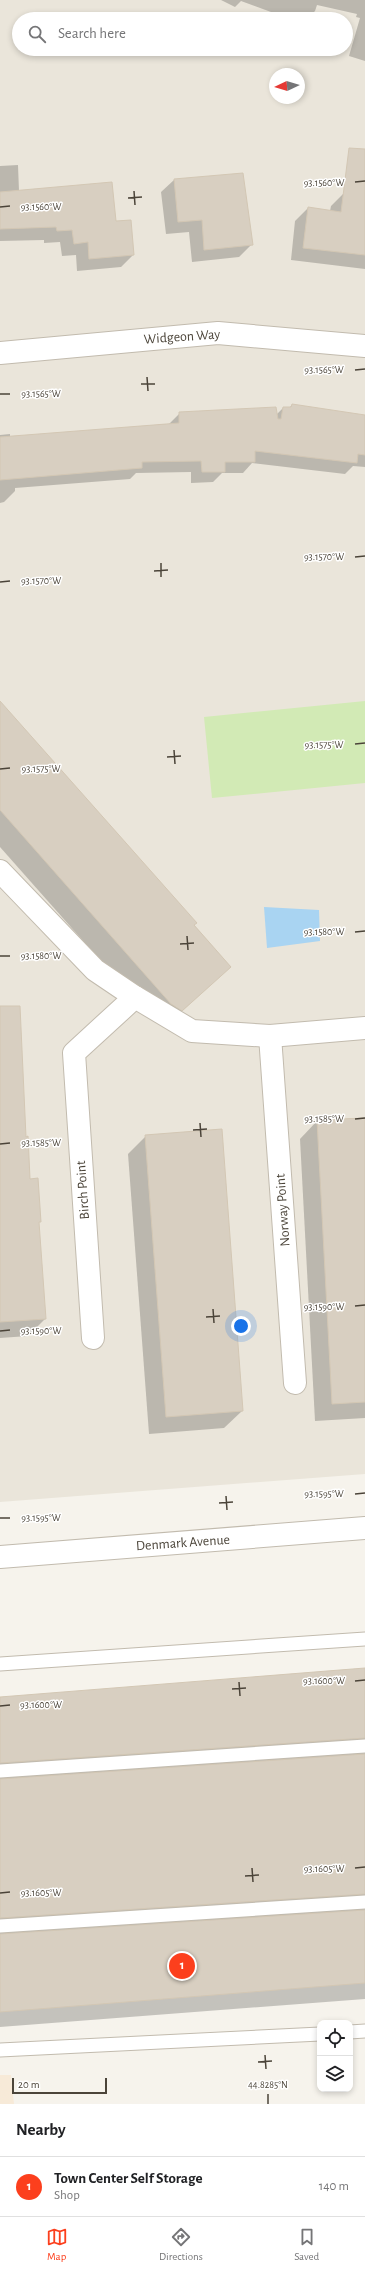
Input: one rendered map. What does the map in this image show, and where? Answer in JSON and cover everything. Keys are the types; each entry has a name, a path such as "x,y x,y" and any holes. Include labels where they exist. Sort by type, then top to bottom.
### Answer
{"street":[{"name":"Widgeon Way","path":"0,353 218,333 365,346"},
{"path":"0,871 95,970 135,997 192,1031 270,1036 365,1028"},
{"name":"Birch Point","path":"93,1338 74,1054 135,997"},
{"name":"Norway Point","path":"270,1036 295,1383"},
{"name":"Denmark Avenue","path":"0,1557 365,1528"}],"lane":[{"path":"0,1664 365,1639"},
{"path":"0,1771 365,1746"},
{"path":"0,1926 365,1902"},
{"path":"353,2032 365,2031"},
{"path":"0,2050 317,2034"}],"shaded area":[{"path":"0,0 365,0 365,1474 0,1502"},
{"path":"0,2075 11,2075 14,2104 0,2104"}],"green space":[{"path":"365,701 365,783 212,798 204,717"}],"water":[{"path":"264,907 319,910 320,941 267,948"}],"building":[{"path":"349,148 365,149 365,255 303,248 308,207 341,212"},
{"path":"243,173 253,245 204,250 202,220 178,222 174,179"},
{"path":"112,182 116,221 131,220 134,255 89,259 88,242 74,244 72,230 57,231 56,227 0,229 0,192"},
{"path":"292,404 365,415 365,455 358,454 357,463 255,451 255,462 225,462 225,472 202,472 201,461 142,462 142,468 0,480 0,437 179,423 179,412 276,407 278,419 281,419 283,407 291,407"},
{"path":"0,701 197,923 194,925 231,967 182,1011 171,1004 0,810"},
{"path":"0,1006 20,1006 26,1137 28,1136 30,1179 38,1178 41,1222 39,1222 46,1319 0,1322"},
{"path":"365,1118 365,1402 332,1404 317,1120"},
{"path":"222,1129 243,1411 166,1417 145,1135"},
{"path":"365,1668 365,1738 0,1763 0,1697"},
{"path":"365,1754 365,1894 0,1918 0,1779"},
{"path":"365,1910 365,1983 0,2012 0,1934"}],"place":[{"name":"Town Center Self Storage","path":"182,1966"}]}
